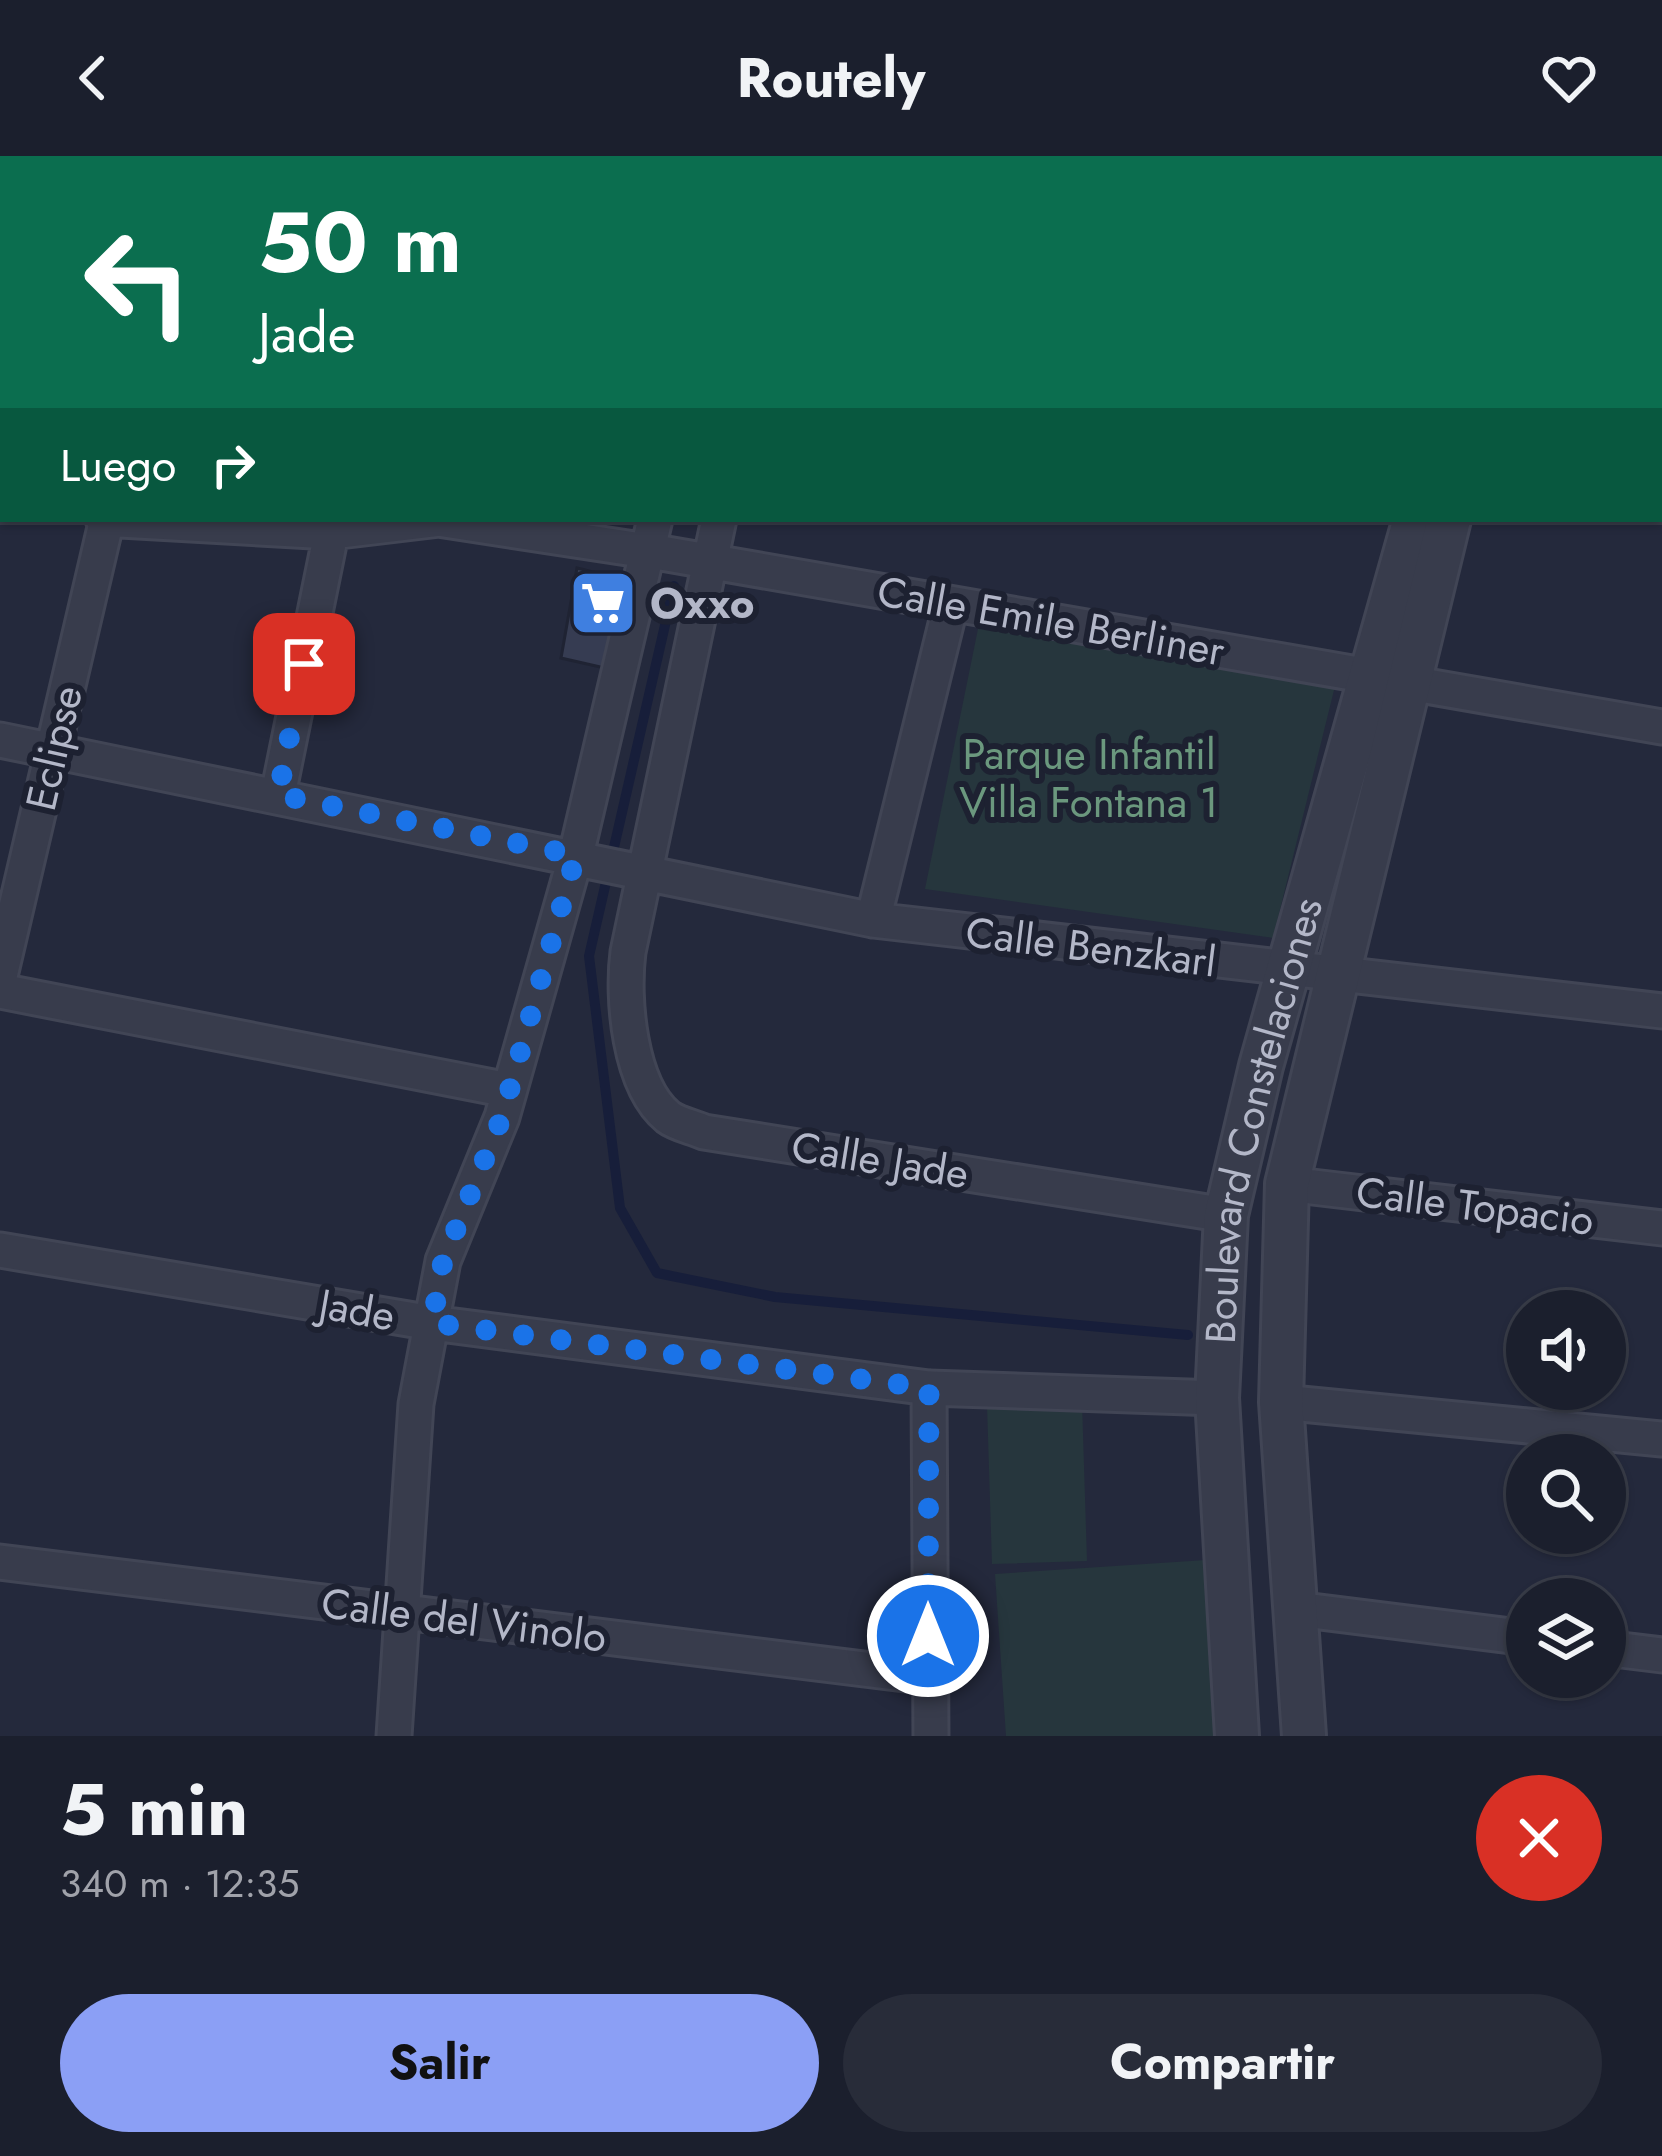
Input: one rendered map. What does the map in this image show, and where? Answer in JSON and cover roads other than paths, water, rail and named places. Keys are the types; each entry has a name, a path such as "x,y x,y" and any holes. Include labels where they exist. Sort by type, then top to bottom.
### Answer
{"street":[{"name":"Eclipse","path":"0,976 104,522"},
{"name":"Calle Emile Berliner","path":"202,522 332,526 393,522"},
{"name":"Calle Emile Berliner","path":"469,522 658,541 709,562 1662,728"},
{"path":"648,871 718,522"},
{"name":"Boulevard Constelaciones","path":"1304,1736 1281,1402 1288,1184 1334,977 1415,522"},
{"name":"Boulevard Constelaciones","path":"1237,1736 1217,1398 1226,1215 1288,971 1448,522"},
{"path":"278,795 332,526"},
{"path":"394,1736 416,1404 443,1261 508,1090 586,858 658,541"},
{"path":"873,920 951,604"},
{"path":"0,740 586,858"},
{"name":"Calle Benzkarl","path":"586,858 873,920 1334,977 1662,1011"},
{"name":"Calle Jade","path":"648,871 623,995 646,1088 669,1118 704,1132 1226,1215"},
{"path":"0,991 508,1090"},
{"name":"Calle Topacio","path":"1288,1184 1662,1228"},
{"name":"Jade","path":"0,1250 432,1323 929,1388 1217,1398"},
{"path":"1218,1305 1281,1306"},
{"path":"929,1388 931,1736"},
{"path":"1281,1402 1662,1439"},
{"name":"Calle del Vinolo","path":"0,1562 928,1677"},
{"path":"1296,1610 1506,1635"},
{"path":"1626,1651 1662,1655"}],"waterway":[{"path":"674,586 589,956 620,1208 657,1273 775,1297 1188,1335"}],"place":[{"name":"Oxxo","path":"603,603"}],"park label":[{"name":"Parque Infantil Villa Fontana 1","path":"1089,778"}]}
